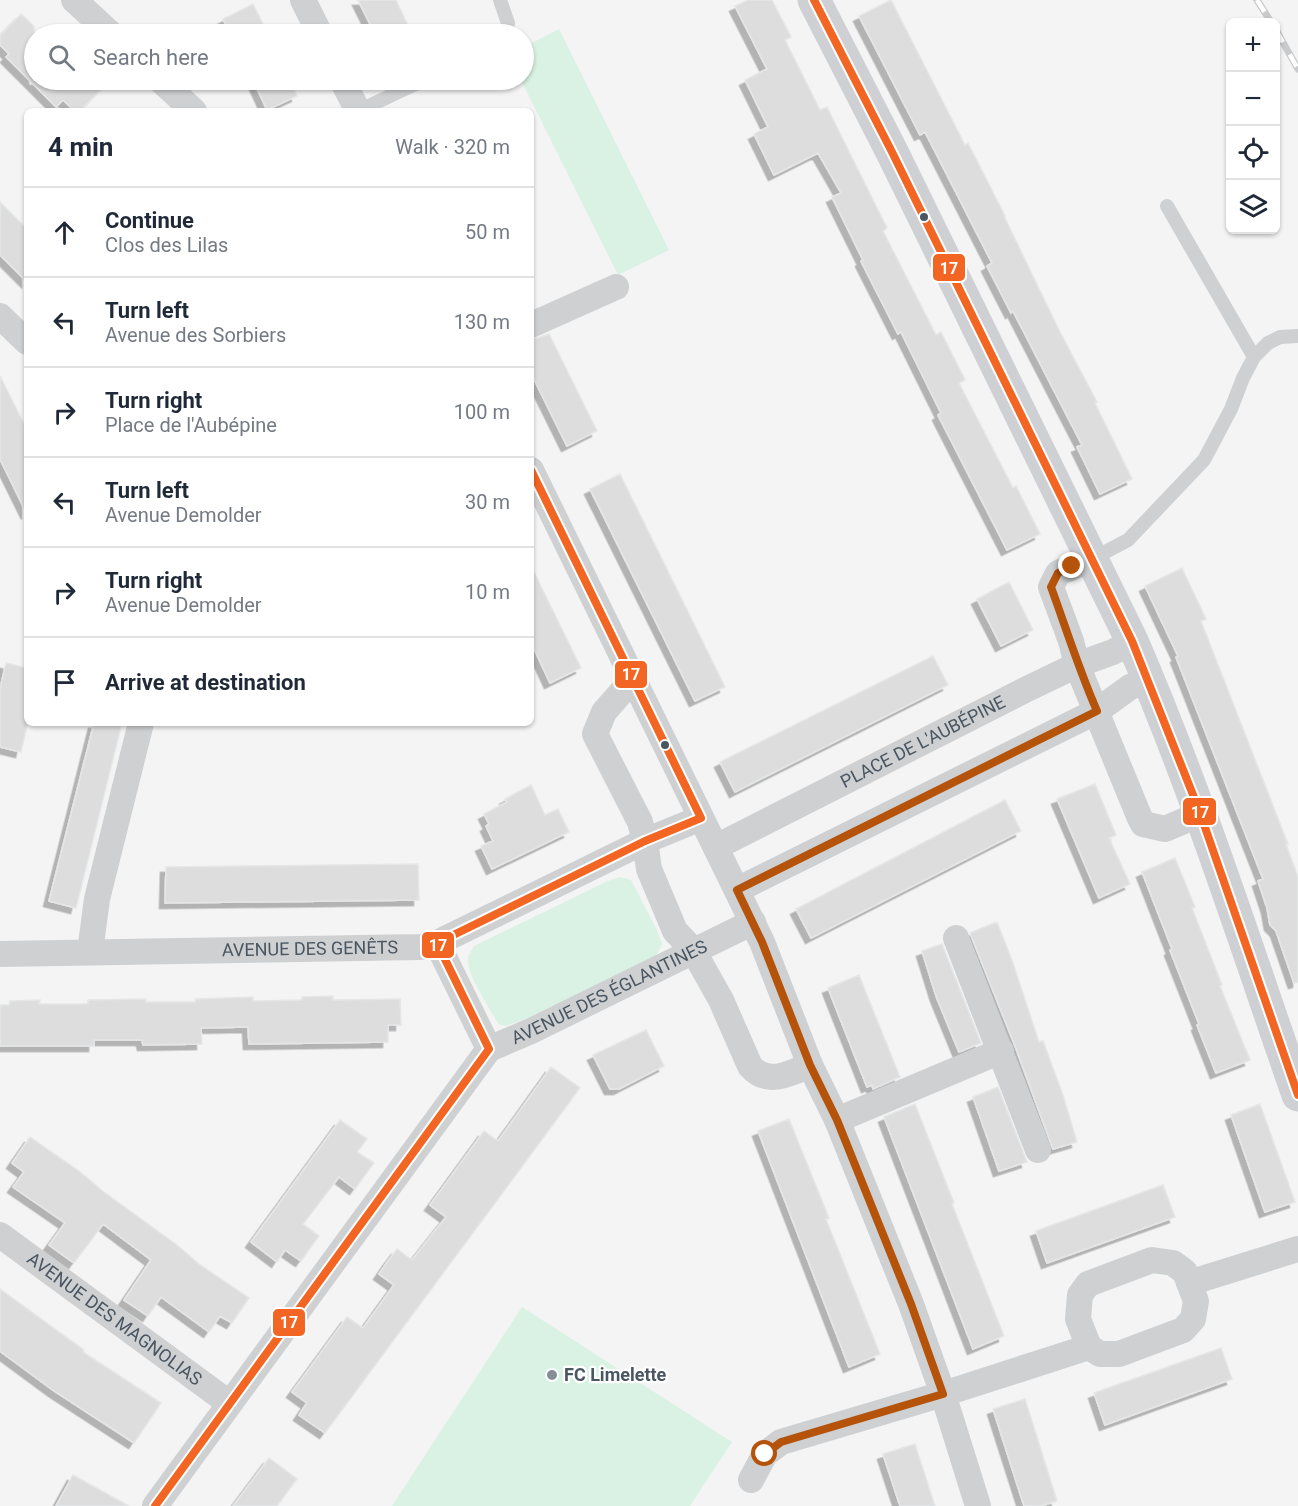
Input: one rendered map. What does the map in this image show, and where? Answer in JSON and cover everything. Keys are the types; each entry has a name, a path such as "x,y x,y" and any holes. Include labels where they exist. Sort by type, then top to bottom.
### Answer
{"street":[{"path":"74,0 102,24"},
{"path":"98,0 109,24"},
{"path":"303,0 315,24"},
{"path":"814,0 897,163 1132,641 1200,814 1298,1095"},
{"path":"171,90 191,108"},
{"path":"347,90 356,108"},
{"path":"534,324 616,286"},
{"path":"0,316 24,339"},
{"path":"534,476 753,922 810,1065 837,1120 911,1304 943,1394 978,1506"},
{"path":"1092,559 1058,573 1051,587 1071,641 1077,665 1143,824 1165,829 1200,814"},
{"name":"PLACE DE L'AUBÉPINE","path":"716,847 1077,665 1113,652 1132,641"},
{"path":"633,679 604,712 595,734 640,822 649,869 675,931 693,950 722,1001 750,1066 757,1074 772,1077 788,1075 810,1065"},
{"path":"737,890 1097,711 1130,687 1149,680"},
{"path":"90,951 97,899 140,726"},
{"name":"AVENUE DES GENÊTS","path":"0,954 421,947 437,943 645,841 701,818"},
{"name":"AVENUE DES ÉGLANTINES","path":"155,1506 489,1049 673,963 693,950 753,922"},
{"path":"956,938 1038,1150"},
{"path":"437,943 489,1049"},
{"path":"837,1120 1001,1051"},
{"name":"AVENUE DES MAGNOLIAS","path":"0,1235 229,1404"},
{"path":"1189,1283 1298,1249"},
{"path":"1152,1260 1173,1263 1185,1272 1189,1283 1196,1301 1193,1319 1182,1330 1119,1354 1100,1354 1089,1347 1078,1319 1080,1295 1088,1284 1152,1260"},
{"path":"751,1479 765,1454 781,1442 943,1394 1089,1347"}],"lane":[{"path":"500,0 508,24"},
{"path":"364,108 403,90"},
{"path":"1167,206 1254,357"},
{"path":"1092,559 1128,540 1204,460 1231,409 1254,357 1268,343 1280,337 1298,336"}],"green space":[{"path":"559,29 669,250 618,275 526,90 534,90 534,42"},
{"path":"620,877 631,880 656,928 662,944 657,955 528,1018 506,1026 498,1024 471,974 468,959 474,946"},
{"name":"FC Limelette","path":"522,1307 732,1442 690,1506 392,1506"}],"building":[{"path":"358,0 396,0 407,24 370,24"},
{"path":"748,0 772,0 791,37 785,40 820,110 827,107 887,228 883,231 936,335 941,332 965,380 959,383 1013,488 1016,486 1040,534 1007,550 938,415 941,413 901,332 898,334 861,261 863,260 832,197 841,193 818,153 774,175 754,134 768,127 745,80 767,69 735,6"},
{"path":"891,0 965,145 968,143 1005,216 1059,330 1097,402 1095,403 1132,479 1100,494 1077,447 1082,445 1013,311 1011,313 987,266 992,263 925,132 920,135 859,16"},
{"path":"253,4 263,24 225,24 223,19"},
{"path":"21,14 32,24 24,24 24,75 6,57 9,54 0,45 0,36"},
{"path":"39,90 100,90 83,108 72,108 63,100 56,107"},
{"path":"258,90 294,90 297,96 271,108 266,108"},
{"path":"0,202 24,226 24,279 0,255"},
{"path":"549,334 597,431 567,446 534,379 534,339"},
{"path":"0,376 24,424 24,508 0,459"},
{"path":"620,474 725,687 695,701 590,489"},
{"path":"1182,568 1206,619 1201,621 1288,844 1286,844 1298,877 1298,982 1294,983 1276,931 1270,925 1258,881 1263,879 1176,657 1178,656 1145,586"},
{"path":"534,572 581,668 550,683 534,648"},
{"path":"1009,582 1033,630 1001,646 977,599"},
{"path":"933,656 948,685 735,792 720,762"},
{"path":"6,663 24,667 24,726 27,726 21,752 0,747 0,689"},
{"path":"93,726 121,726 76,908 49,901"},
{"path":"1095,784 1116,835 1109,838 1130,884 1099,898 1057,799"},
{"path":"531,785 545,815 558,809 569,832 492,869 481,846 493,841 486,826 489,824 484,814 507,802 505,799"},
{"path":"1005,800 1021,831 811,938 796,909"},
{"path":"1175,858 1195,907 1192,908 1222,985 1220,986 1250,1060 1216,1073 1142,872"},
{"path":"418,864 419,900 165,903 166,867"},
{"path":"997,922 1039,1042 1043,1041 1063,1095 1077,1142 1053,1149 970,933"},
{"path":"942,944 981,1043 959,1052 936,996 922,951"},
{"path":"859,975 900,1077 873,1089 872,1085 867,1087 828,988"},
{"path":"333,996 333,1000 400,999 401,1025 388,1025 388,1042 249,1044 248,1027 201,1028 202,1044 143,1045 142,1040 94,1040 94,1046 0,1046 0,1005 9,1005 10,1001 40,1000 39,1004 88,1004 88,1000 146,999 146,1002 195,1002 196,999 253,997 253,1001 302,1000 302,997"},
{"path":"646,1030 664,1066 619,1089 610,1089 593,1055"},
{"path":"551,1067 580,1088 325,1433 299,1415 307,1403 292,1392 347,1317 363,1328 394,1285 379,1274 388,1261 397,1249 412,1260 446,1217 430,1205 484,1131 498,1141"},
{"path":"998,1087 1027,1162 999,1171 973,1097"},
{"path":"915,1104 1004,1336 973,1349 884,1117"},
{"path":"1260,1104 1295,1202 1265,1212 1231,1115"},
{"path":"789,1119 880,1354 849,1367 758,1131"},
{"path":"340,1120 367,1139 357,1152 374,1163 355,1189 339,1177 303,1224 319,1236 301,1261 285,1250 277,1262 251,1242"},
{"path":"30,1137 79,1171 199,1264 249,1298 232,1323 220,1316 209,1332 161,1297 148,1316 124,1300 151,1260 103,1224 74,1263 49,1245 65,1223 13,1187 24,1172 12,1163"},
{"path":"1163,1185 1175,1217 1047,1263 1036,1231"},
{"path":"0,1289 84,1350 83,1352 161,1403 134,1443 54,1391 0,1351"},
{"path":"1221,1348 1232,1379 1105,1425 1094,1393"},
{"path":"1025,1399 1057,1501 1041,1506 1024,1506 993,1409"},
{"path":"915,1444 935,1506 900,1506 883,1454"},
{"path":"269,1458 297,1479 277,1506 233,1506"},
{"path":"73,1475 129,1506 56,1506"}],"railway":[{"path":"1257,0 1268,18"},
{"path":"1280,37 1298,69"}],"transit line":[{"name":"17","path":"814,0 892,152 1132,641 1199,810 1298,1095"},
{"name":"17","path":"155,1506 489,1049 437,943 645,841 701,818 534,476"}],"place":[{"name":"FC Limelette","path":"552,1375"}],"route":[{"path":"765,1454 781,1442 943,1394 911,1304 837,1120 810,1065 762,942 737,890 1097,711 1077,665 1071,641 1051,587 1058,573 1072,566"}]}
